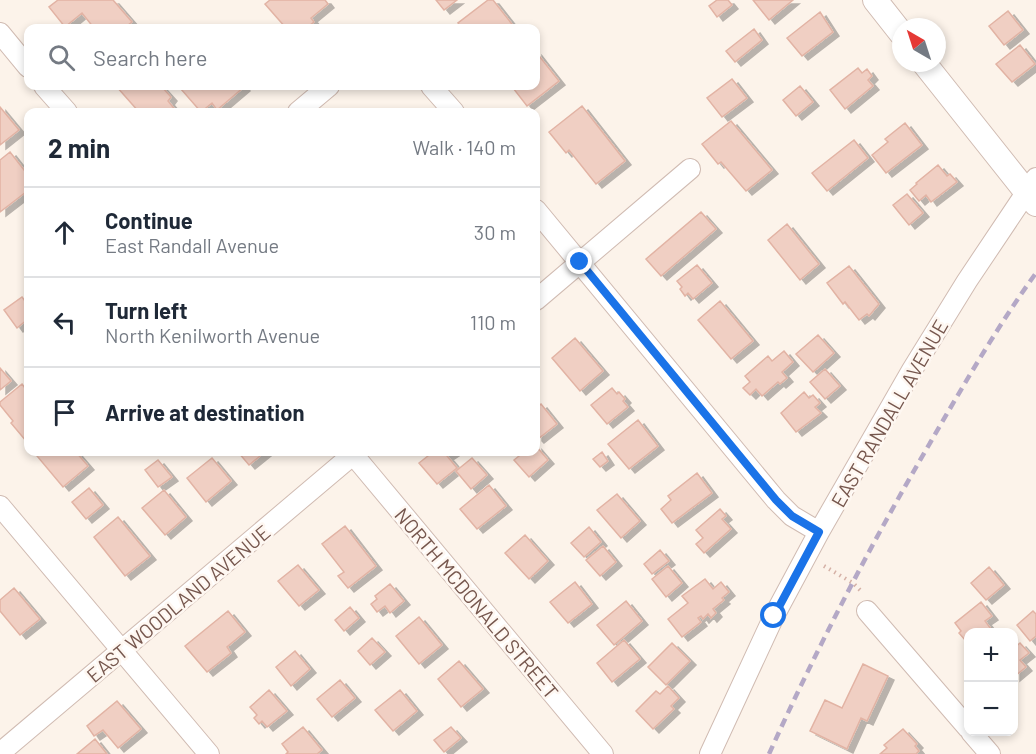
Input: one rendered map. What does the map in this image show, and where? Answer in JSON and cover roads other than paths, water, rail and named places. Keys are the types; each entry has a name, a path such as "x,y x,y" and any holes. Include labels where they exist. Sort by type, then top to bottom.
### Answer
{"street":[{"path":"874,0 892,22"},
{"path":"1,36 24,62"},
{"path":"932,72 1033,191"},
{"path":"48,90 63,108"},
{"path":"303,108 324,90"},
{"path":"435,90 450,108"},
{"path":"540,297 690,169"},
{"name":"EAST RANDALL AVENUE","path":"710,754 774,616 819,532 912,370 1033,191"},
{"path":"540,215 776,500 792,516 819,532"},
{"name":"EAST WOODLAND AVENUE","path":"0,753 348,456"},
{"name":"NORTH MCDONALD STREET","path":"356,456 603,754"},
{"path":"0,506 209,754"},
{"path":"873,617 964,723"},
{"path":"975,736 990,754"}],"railway":[{"path":"769,754 825,636 887,519 981,357 1036,273"}]}
